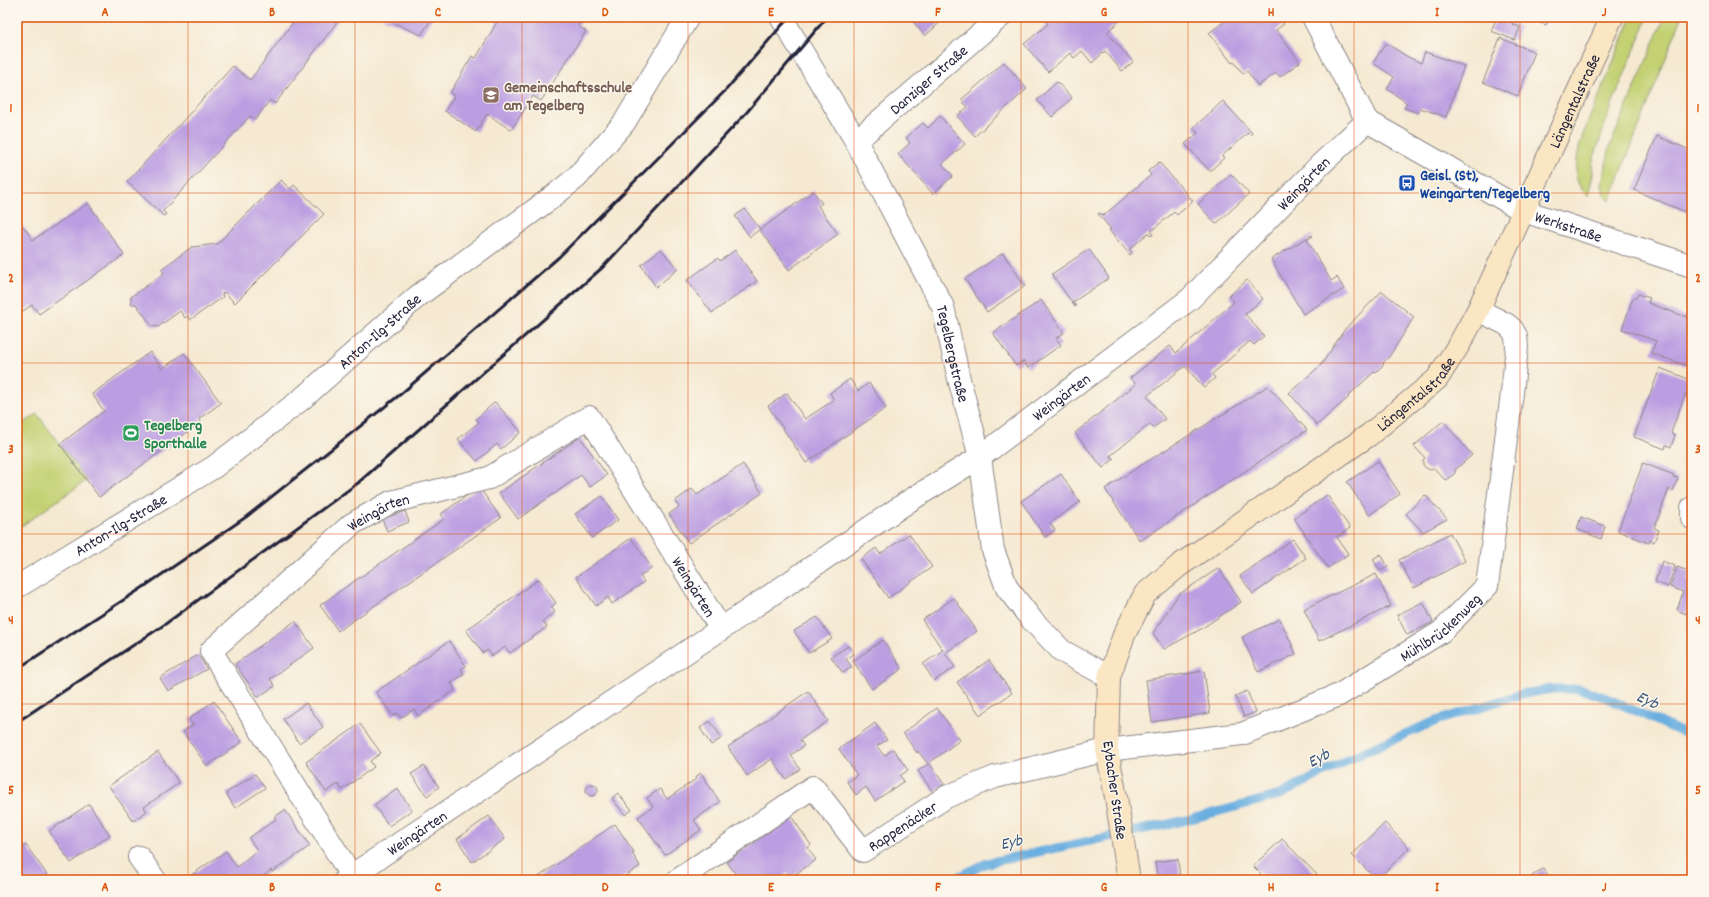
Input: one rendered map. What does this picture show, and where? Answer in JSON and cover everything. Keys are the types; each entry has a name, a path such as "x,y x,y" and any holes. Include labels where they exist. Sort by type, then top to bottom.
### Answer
{"main road":[{"name":"Längentalstraße","path":"1109,676 1124,635 1145,594 1180,565 1369,435 1437,379 1460,343 1478,310 1612,17"},
{"name":"Eybacher Straße","path":"1109,676 1107,750 1129,880"}],"street":[{"name":"Anton-Ilg-Straße","path":"17,587 214,467 303,398 418,296 576,178 624,123 688,17"},
{"name":"Tegelbergstraße","path":"782,17 856,141 943,307 959,379 980,457 993,550 1007,588 1032,620 1062,651 1109,676"},
{"name":"Danziger Straße","path":"856,141 1000,17"},
{"path":"1313,17 1366,121"},
{"name":"Werkstraße","path":"1366,121 1524,211 1692,266"},
{"name":"Weingärten","path":"721,629 589,417 489,478 391,502 352,524 211,651 350,878 721,629 909,501 980,457 1190,299 1320,165 1366,121"},
{"name":"Mühlbrückenweg","path":"1107,750 1242,734 1339,695 1441,632 1487,586 1517,347 1516,336 1512,329 1506,324 1478,310"},
{"path":"1692,508 1692,518"},
{"name":"Rappenäcker","path":"678,880 813,787 863,851 946,796 995,777 1107,750"},
{"path":"139,857 155,880"}],"green space":[{"path":"1632,17 1648,17 1609,112 1592,164 1593,174 1588,196 1580,187 1576,177 1579,148 1586,126"},
{"path":"1665,17 1682,17 1610,201 1604,195 1602,184 1610,146"},
{"path":"37,414 87,480 17,529 17,428"}],"building":[{"path":"297,17 340,18 275,104 270,100 255,120 250,116 163,211 166,214 164,216 127,182 233,66 250,80"},
{"path":"381,17 433,17 421,35"},
{"path":"488,17 583,17 578,26 586,31 541,101 533,96 511,130 487,114 476,132 445,111 454,96 450,93 472,56 476,58 497,22"},
{"path":"909,17 946,17 925,36"},
{"path":"1047,17 1124,17 1107,32 1133,62 1122,71 1105,51 1092,63 1082,51 1074,58 1070,53 1048,72 1024,44 1048,24 1044,19"},
{"path":"1230,17 1279,17 1284,24 1276,30 1300,62 1280,77 1276,73 1258,86 1247,71 1243,74 1234,62 1232,63 1209,33"},
{"path":"1497,17 1506,17 1514,25 1520,27 1515,40 1491,31"},
{"path":"1526,17 1550,17 1546,25"},
{"path":"1500,38 1535,52 1518,96 1483,82"},
{"path":"1386,43 1408,57 1421,63 1425,52 1464,66 1446,117 1420,108 1418,113 1404,108 1407,103 1387,89 1394,77 1373,63"},
{"path":"1004,62 1027,89 975,136 957,116 968,107 961,100"},
{"path":"1057,82 1072,98 1052,117 1037,100"},
{"path":"1223,101 1252,133 1250,135 1248,133 1222,156 1224,158 1210,171 1185,144 1198,133 1193,128"},
{"path":"940,116 965,144 942,164 953,176 933,194 898,154 910,143 906,138 923,123 928,128"},
{"path":"1657,136 1692,151 1692,215 1634,190"},
{"path":"1159,162 1193,201 1177,215 1174,212 1151,231 1153,235 1151,236 1148,233 1129,250 1132,253 1130,255 1098,214 1100,213 1103,216 1122,200 1151,175 1148,171"},
{"path":"1231,174 1249,194 1216,224 1198,204"},
{"path":"281,180 290,189 294,185 324,214 235,303 224,292 222,294 223,297 190,320 188,316 185,318 180,311 158,327 152,326 136,304 131,304 131,297 164,273 161,269 192,247 217,244"},
{"path":"813,191 822,203 818,206 838,234 789,270 760,230"},
{"path":"88,203 124,255 39,314 32,305 17,315 17,230 23,226 33,240"},
{"path":"745,209 760,229 750,237 735,216"},
{"path":"1312,235 1313,236 1307,240 1331,281 1337,277 1344,289 1303,314 1271,259"},
{"path":"661,249 678,269 656,287 641,265"},
{"path":"1089,249 1109,278 1073,302 1076,306 1075,307 1052,274"},
{"path":"735,250 757,281 712,313 687,280 718,258 720,261"},
{"path":"1003,253 1025,286 987,312 965,279"},
{"path":"1247,280 1263,299 1245,314 1264,336 1254,345 1250,341 1212,374 1215,378 1204,388 1185,366 1147,396 1165,419 1153,428 1150,424 1110,456 1114,459 1103,468 1075,433 1136,384 1130,378 1170,346 1176,353 1234,302 1229,296"},
{"path":"1382,291 1414,317 1389,357 1383,363 1384,364 1317,425 1289,393 1321,365 1345,329"},
{"path":"1638,294 1650,298 1648,303 1687,317 1689,313 1692,314 1692,347 1690,354 1692,355 1692,368 1651,353 1656,341 1622,329 1633,298 1636,298"},
{"path":"1041,300 1064,333 1056,338 1061,345 1028,368 1024,361 1016,366 993,333"},
{"name":"Tegelberg Sporthalle","path":"150,352 162,369 184,353 221,403 199,419 201,422 99,497 60,444 104,411 92,394"},
{"path":"1660,368 1691,380 1690,382 1692,383 1690,396 1685,394 1671,433 1675,435 1671,447 1666,445 1665,449 1634,437"},
{"path":"850,379 858,391 869,383 886,408 806,463 768,406 787,393 805,419 834,400 830,393"},
{"path":"1268,386 1307,430 1140,541 1105,489"},
{"path":"495,402 521,432 501,449 497,444 477,461 458,439 479,422 476,419"},
{"path":"1443,421 1472,455 1455,470 1455,473 1447,480 1444,479 1434,468 1430,470 1423,465 1423,460 1425,458 1414,446"},
{"path":"580,437 607,475 590,487 581,475 518,519 499,493"},
{"path":"1378,461 1400,494 1369,515 1347,482"},
{"path":"1643,463 1678,478 1673,491 1669,489 1654,528 1659,530 1654,542 1650,540 1649,543 1618,531"},
{"path":"743,464 762,493 689,543 669,514 679,507 675,501 692,489 697,495"},
{"path":"1061,474 1080,502 1050,523 1055,530 1045,537 1021,501"},
{"path":"479,487 501,518 338,631 320,605 444,519 441,514"},
{"path":"1327,495 1350,528 1337,537 1348,554 1328,568 1294,518"},
{"path":"1425,495 1447,519 1423,532 1406,514"},
{"path":"602,496 618,520 592,538 575,514"},
{"path":"405,511 409,522 387,531 382,519"},
{"path":"1581,517 1605,526 1601,539 1577,529"},
{"path":"1450,533 1465,561 1414,588 1399,560"},
{"path":"909,534 932,567 888,598 861,559 876,548 880,554"},
{"path":"631,538 652,568 640,576 644,582 612,604 608,597 596,606 576,577"},
{"path":"1293,539 1306,558 1253,594 1240,576"},
{"path":"1381,554 1388,567 1380,571 1373,559"},
{"path":"1662,561 1675,566 1668,587 1655,582"},
{"path":"1677,567 1691,572 1687,581 1692,582 1692,611 1688,609 1686,614 1677,610 1683,592 1670,587"},
{"path":"1219,568 1241,602 1201,629 1164,649 1153,633 1178,595"},
{"path":"1376,574 1391,606 1319,641 1304,609"},
{"path":"539,579 556,603 551,607 555,612 543,621 547,627 510,653 505,647 492,656 488,650 483,653 466,630"},
{"path":"954,598 977,631 945,653 955,667 934,681 923,664 943,650 922,620"},
{"path":"1423,602 1433,622 1407,635 1397,615"},
{"path":"817,617 832,639 809,653 794,631"},
{"path":"1280,619 1296,654 1258,672 1242,637"},
{"path":"295,621 314,648 270,679 275,686 258,697 235,664"},
{"path":"883,640 902,669 872,689 853,661"},
{"path":"449,641 466,666 461,669 464,674 451,683 455,690 418,716 414,709 401,718 397,713 393,716 376,692"},
{"path":"848,646 854,654 846,659 852,667 843,673 831,657"},
{"path":"198,655 207,669 168,691 160,678"},
{"path":"989,660 1012,693 980,715 957,682"},
{"path":"1204,671 1210,713 1152,722 1146,680"},
{"path":"808,691 828,721 800,740 804,746 791,755 800,769 786,779 772,759 747,776 728,747"},
{"path":"1247,691 1256,712 1244,717 1235,696"},
{"path":"214,701 242,742 207,766 183,732 193,725 189,719"},
{"path":"306,703 323,727 299,743 283,719"},
{"path":"937,708 960,740 929,763 944,784 933,792 918,771 928,764 918,751 917,753 903,733"},
{"path":"710,721 722,738 711,745 700,728"},
{"path":"875,723 887,740 877,746 884,756 893,749 908,770 900,776 904,781 875,801 866,787 856,795 847,782 857,775 839,749"},
{"path":"360,724 381,753 370,761 374,767 342,790 338,784 326,792 306,762"},
{"path":"158,752 179,783 144,807 147,811 133,821 109,786"},
{"path":"424,766 439,787 427,796 411,774"},
{"path":"701,773 720,802 694,820 701,830 665,855 638,817 653,807 647,798 660,789 667,799 696,779 695,777"},
{"path":"255,774 265,788 235,808 226,793"},
{"path":"594,784 597,785 597,795 590,796 587,795 586,788 587,785"},
{"path":"397,788 412,810 389,826 374,805"},
{"path":"618,793 632,810 625,815 612,798"},
{"path":"89,804 110,835 71,863 49,831"},
{"path":"285,810 310,846 272,872 271,870 261,878 262,880 184,880 226,851 237,867 257,850 249,838 276,819 274,817"},
{"path":"489,816 505,839 472,862 457,839"},
{"path":"791,816 811,845 808,848 816,860 791,877 788,873 779,880 740,880 727,862"},
{"path":"1385,823 1409,848 1377,880 1352,855"},
{"path":"615,824 634,852 632,853 640,866 620,880 534,880"},
{"path":"1282,839 1322,880 1267,880 1253,866"},
{"path":"26,845 51,880 17,880 17,851"},
{"path":"1178,859 1180,880 1158,880 1155,862"},
{"path":"1543,868 1552,880 1527,880"}],"waterway":[{"name":"Eyb","path":"951,880 987,863 1187,820 1280,795 1361,753 1436,721 1522,694 1552,689 1580,689 1607,698 1692,737"}],"railway":[{"path":"17,669 142,588 246,517 402,393 559,257 725,91 789,17"},
{"path":"17,722 164,625 358,483 603,267 747,112 827,17"}],"place":[{"name":"Gemeinschaftsschule am Tegelberg","path":"491,95"},
{"name":"Geisl. (St), Weingarten/Tegelberg","path":"1407,183"},
{"name":"Tegelberg Sporthalle","path":"131,433"}]}
